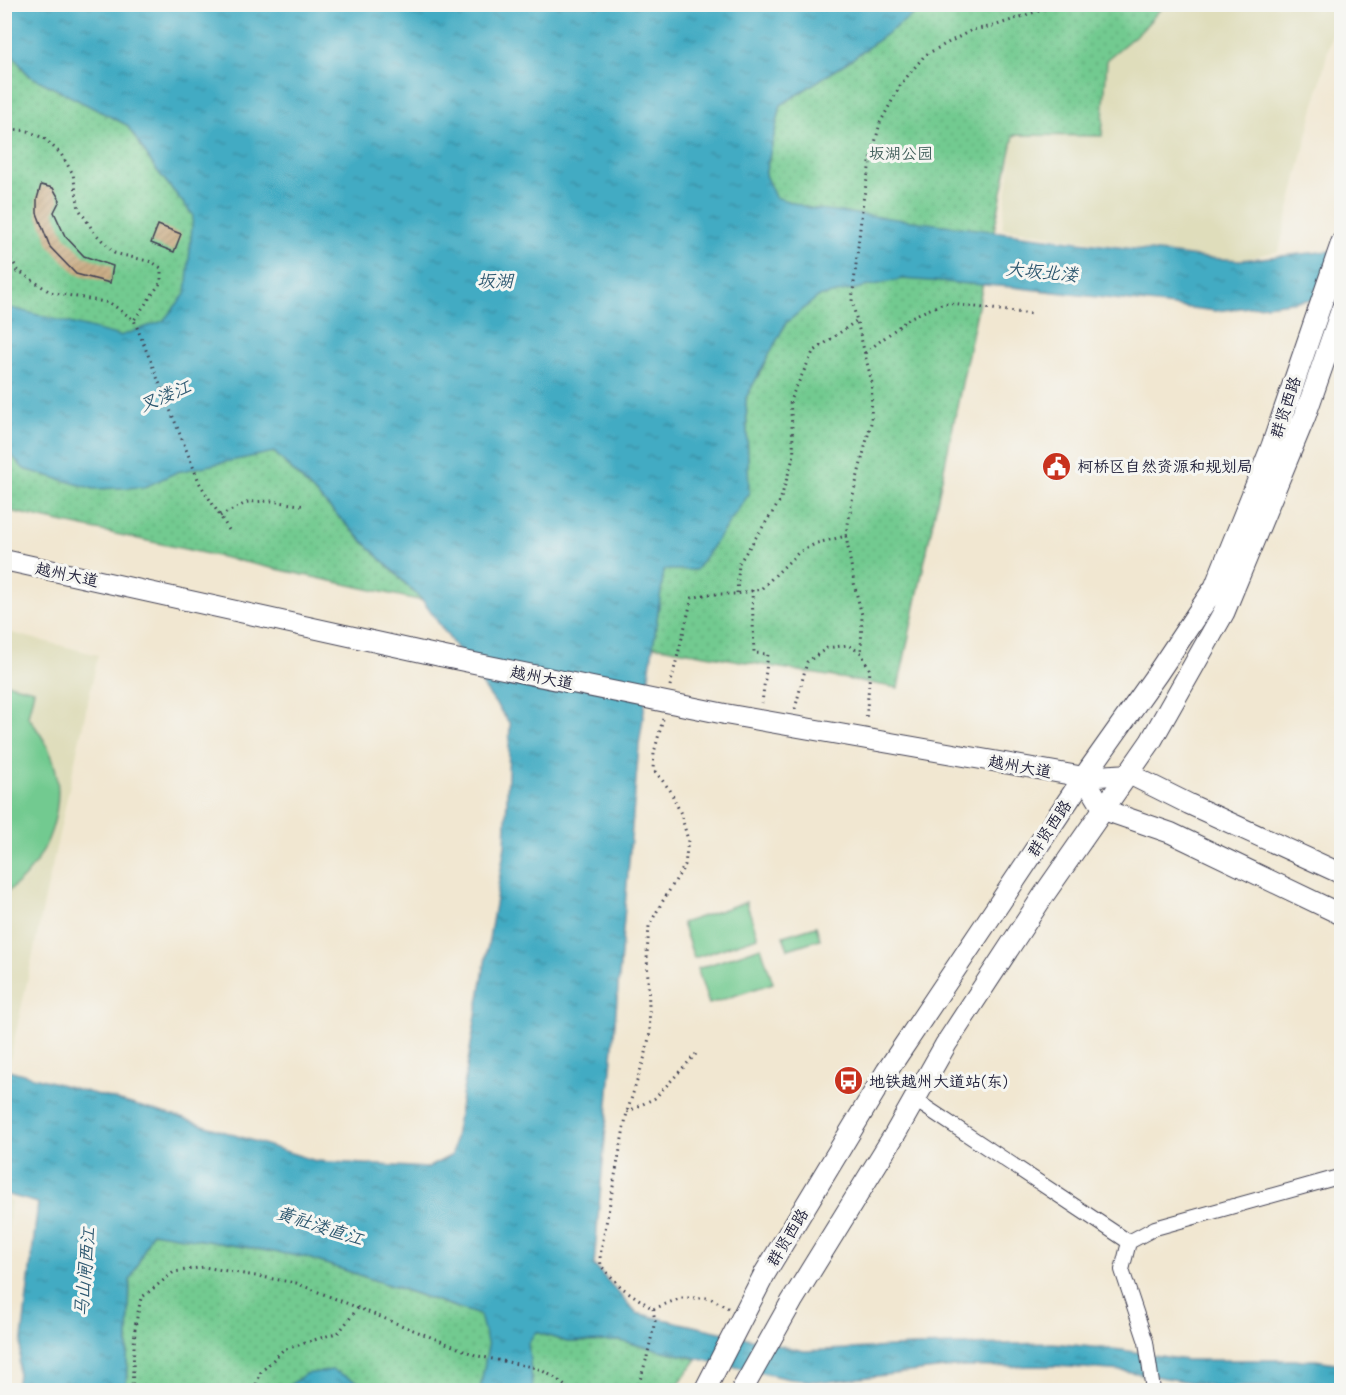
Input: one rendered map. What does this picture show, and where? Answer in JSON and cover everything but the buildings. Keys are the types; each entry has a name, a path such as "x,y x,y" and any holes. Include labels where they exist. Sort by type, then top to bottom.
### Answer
{"main road":[{"name":"群贤西路","path":"705,1390 765,1273 887,1071 1084,777 1215,587 1272,446 1341,244"},
{"name":"群贤西路","path":"746,1383 946,1044 1037,906 1152,741 1224,612 1305,416 1341,309"}],"street":[{"name":"越州大道","path":"4,560 440,656 724,714 1084,777 1129,774"},
{"path":"1129,774 1341,874"},
{"path":"1084,777 1104,810 1171,833 1341,915"},
{"path":"915,1100 1130,1242"},
{"path":"1153,1390 1146,1342 1122,1270 1130,1242 1155,1228 1341,1176"}],"path":[{"path":"865,738 870,670 861,653 862,615 846,536 853,495 871,423 872,383 852,301 863,201 880,123 902,84 925,55 972,30 994,26 1059,4"},
{"path":"4,128 28,132 45,139 61,154 73,174 79,208 94,232 114,253 152,262 161,268 161,282 134,320"},
{"path":"4,249 19,271 50,292 110,303 134,320 200,484 229,530"},
{"path":"4,276 19,271"},
{"path":"865,353 911,316 945,303 1032,314"},
{"path":"736,594 740,563 780,501 794,455 790,400 813,352 856,321"},
{"path":"220,516 248,502 272,501 306,506"},
{"path":"668,696 692,598 708,594 736,594 761,589 799,552 817,543 846,536"},
{"path":"752,590 754,653 768,654 760,720"},
{"path":"790,725 807,663 827,648 848,645 861,653"},
{"path":"637,1390 655,1321 653,1309 621,1287 601,1266 600,1256 627,1112 646,1053 650,1032 647,954 649,926 685,865 687,840 681,814 670,790 653,769 654,753 662,719"},
{"path":"627,1112 655,1098 696,1053"},
{"path":"132,1390 135,1327 141,1298 174,1272 204,1267 296,1283 478,1356 537,1368 554,1377 570,1390"},
{"path":"653,1309 681,1298 710,1298 739,1324"},
{"path":"254,1390 261,1372 284,1350 339,1332 358,1308"}],"shaded area":[{"path":"1164,5 1339,5 1279,251 1241,260 1206,258 1002,228 1014,134 1102,136 1107,59"},
{"path":"4,631 98,655 8,1069 4,1069"},
{"path":"5,1197 11,1201 5,1263"}],"green space":[{"name":"坂湖公园","path":"926,5 1164,5 1142,30 1107,59 1102,136 1014,135 898,688 653,646 664,570 749,495 746,398 786,323 818,296 765,175 781,105 852,59"},
{"path":"4,44 28,75 127,125 155,168 193,215 274,452 423,601 5,510"},
{"path":"5,683 34,690 28,716 50,752 56,771 58,790 52,830 44,849 20,881 5,893"},
{"path":"746,902 758,937 694,958 682,923"},
{"path":"816,926 820,939 788,949 783,936"},
{"path":"761,947 773,983 709,1004 697,969"},
{"path":"152,1232 305,1257 567,1342 620,1341 697,1359 674,1390 126,1390 130,1281"}],"water":[{"name":"坂湖","path":"5,4 926,5 852,59 781,105 765,175 775,197 809,208 1206,258 1241,260 1341,250 1341,296 1216,311 1012,287 902,279 818,297 786,323 746,398 749,494 696,570 664,570 639,746 594,1265 636,1313 804,1351 1053,1343 1122,1350 1186,1360 1316,1360 1341,1364 1341,1387 1219,1387 1124,1371 1056,1366 953,1367 826,1382 789,1379 620,1341 567,1342 536,1332 528,1343 533,1390 480,1390 488,1346 480,1315 305,1257 152,1232 130,1281 126,1390 16,1390 38,1203 5,1194 5,1069 178,1117 316,1161 427,1168 452,1155 505,846 510,724 423,601 274,452 177,472 145,487 94,489 24,469 5,448 5,309 11,308 120,336 163,321 186,293 193,215 155,168 127,125 28,75 5,44"},
{"path":"332,1370 358,1382 369,1390 283,1390 305,1374"}],"place":[{"name":"柯桥区自然资源和规划局","path":"1056,466"},
{"name":"地铁越州大道站(东)","path":"848,1081"}],"water label":[{"name":"大坂北溇","path":"1042,272"},
{"name":"叉溇江","path":"165,396"},
{"name":"黄社溇直江","path":"320,1226"},
{"name":"马山闸西江","path":"85,1272"}]}
